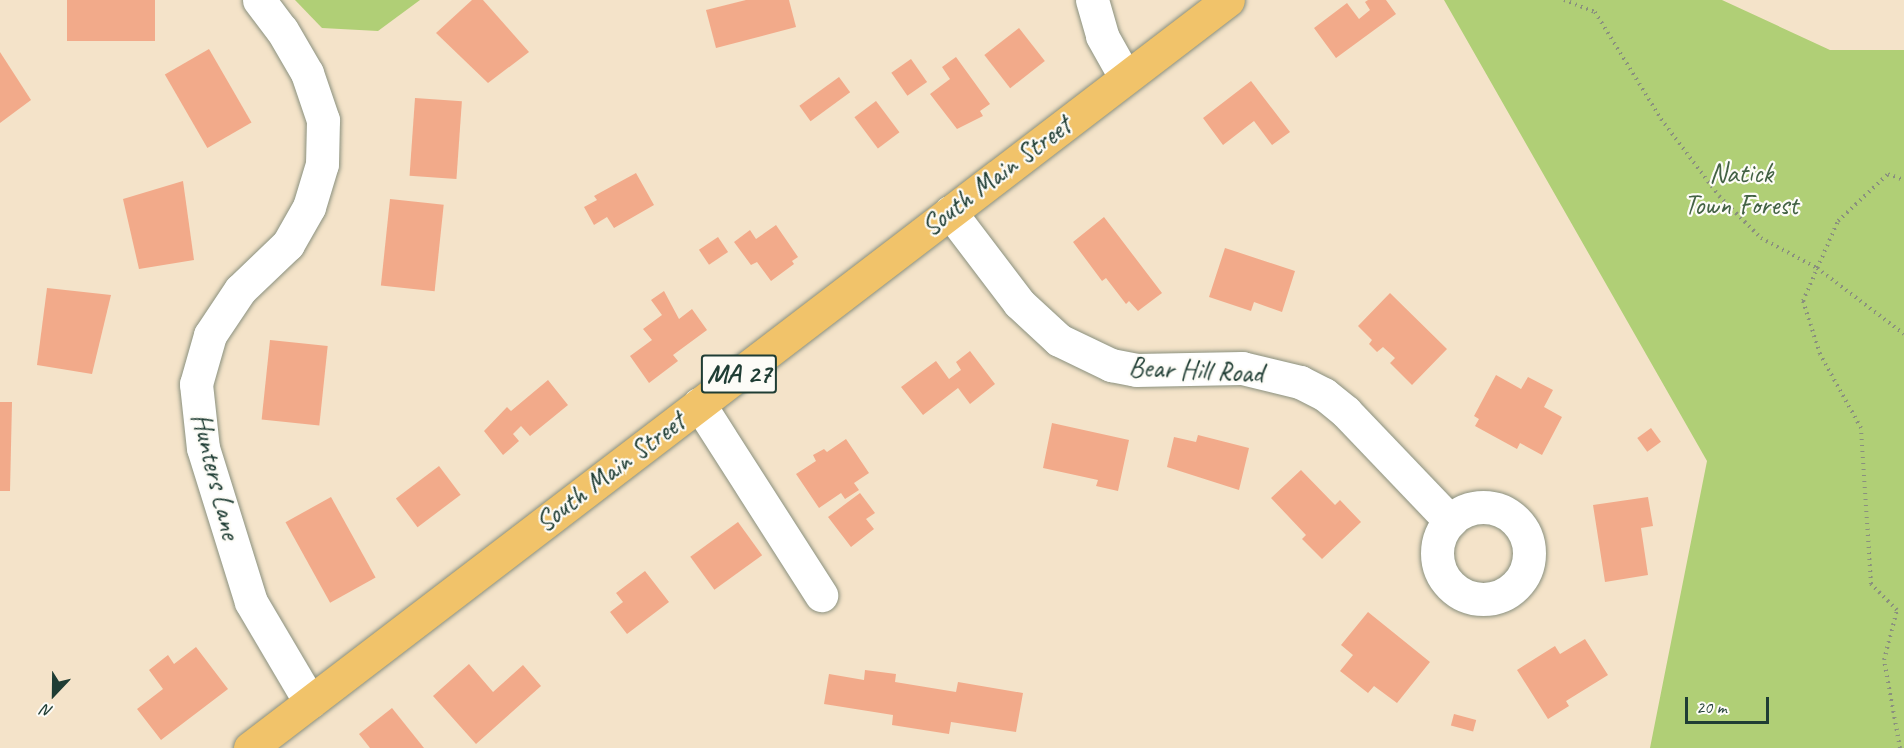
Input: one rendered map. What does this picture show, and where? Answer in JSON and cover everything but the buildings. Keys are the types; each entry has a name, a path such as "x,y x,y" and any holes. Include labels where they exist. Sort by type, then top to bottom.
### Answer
{"main road":[{"name":"South Main Street","path":"250,748 1228,0"}],"street":[{"name":"Hunters Lane","path":"259,0 282,30 307,74 323,120 322,164 309,207 288,244 240,290 210,335 196,384 203,448 251,602 310,702"},
{"path":"1092,0 1102,36 1125,77"},
{"name":"Bear Hill Road","path":"950,212 1019,303 1059,340 1111,365 1136,370 1242,368 1272,372 1300,382 1324,394 1346,412 1450,521"},
{"path":"699,404 821,595"}],"path":[{"path":"1564,0 1595,12 1661,119 1719,196 1761,238 1817,268 1904,334"},
{"path":"1900,748 1884,660 1897,610 1871,584 1862,428 1820,354 1803,301 1838,221 1888,174 1904,180"}],"green space":[{"path":"295,0 420,0 378,31 322,28"},
{"name":"Natick Town Forest","path":"1444,0 1722,0 1830,50 1904,50 1904,748 1650,748 1707,461"}]}
